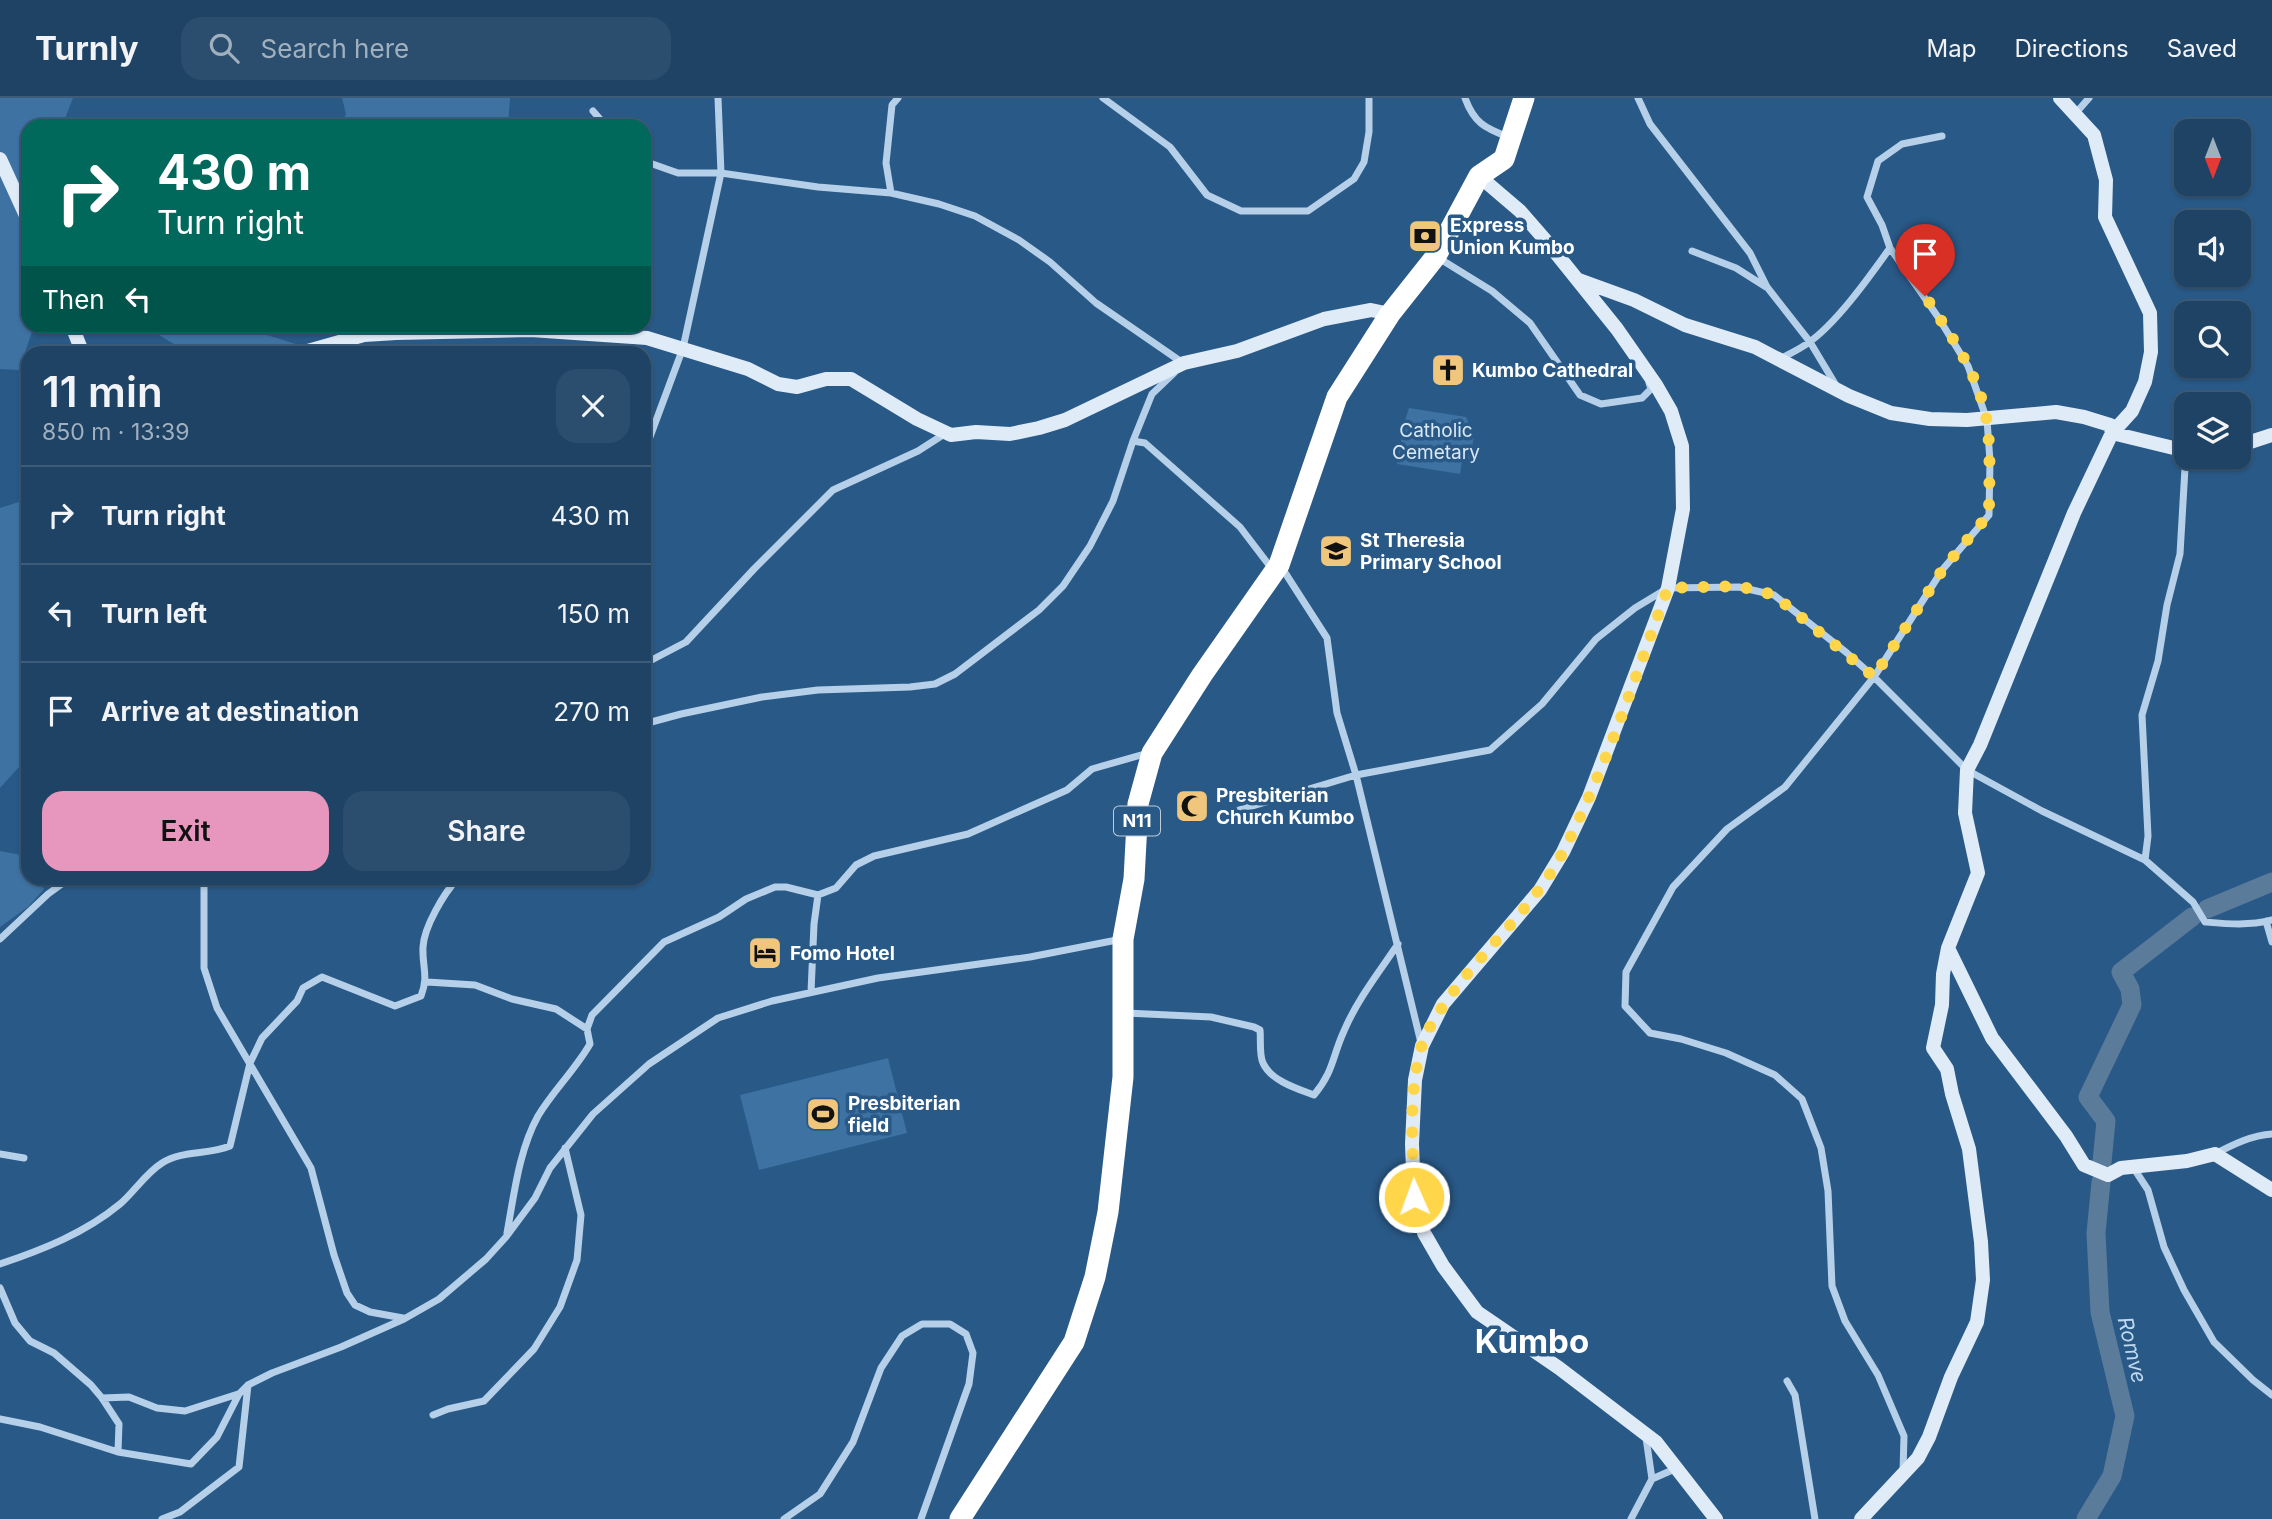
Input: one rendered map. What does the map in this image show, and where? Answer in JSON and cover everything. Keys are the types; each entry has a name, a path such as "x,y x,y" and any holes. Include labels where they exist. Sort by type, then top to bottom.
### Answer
{"highway":[{"name":"N11","path":"960,1519 1074,1342 1095,1277 1108,1212 1122,1091 1125,1013 1123,939 1134,879 1138,804 1152,752 1202,675 1277,569 1336,397 1390,314 1436,256 1479,176 1504,159 1524,98"}],"street":[{"path":"651,434 683,348 721,173 718,98"},
{"path":"891,193 886,163 892,102 898,98"},
{"path":"1102,98 1170,147 1207,195 1241,211 1308,211 1354,178 1364,162 1369,132 1369,98"},
{"path":"1465,98 1477,121 1485,129 1511,138"},
{"path":"1637,98 1650,124 1750,253 1767,287 1810,342 1839,390"},
{"path":"1861,1519 1918,1458 1929,1437 1951,1377 1977,1322 1983,1280 1969,1149 1947,1069 1933,1048 1942,1005 1943,974 1948,948 1978,873 1965,813 1967,770 1980,745 2074,513 2112,433 2132,411 2145,382 2151,352 2150,313 2105,217 2106,180 2094,135 2060,98"},
{"path":"2075,114 2089,98"},
{"path":"593,111 600,119"},
{"path":"1903,1472 1904,1436 1878,1375 1845,1321 1832,1286 1828,1191 1821,1149 1802,1098 1775,1075 1726,1053 1650,1033 1625,1006 1626,972 1673,887 1727,829 1785,787 1874,677 1943,569 1989,514 1990,461 1987,420 1968,366 1931,306 1890,248 1882,225 1867,197 1878,161 1902,144 1942,136"},
{"path":"0,159 21,205"},
{"path":"651,163 678,173 721,173 818,187 891,193 975,216 1019,240 1050,262 1096,303 1184,363"},
{"path":"1479,176 1520,211 1617,329 1656,384 1671,411 1682,446 1683,509 1668,588 1589,797 1563,852 1539,890 1443,1004 1422,1046 1415,1080 1412,1144 1414,1197 1424,1233 1443,1266 1471,1305 1484,1318 1559,1368 1656,1441 1716,1519"},
{"path":"1780,359 1810,342 1867,281 1890,248"},
{"path":"1692,251 1736,268 1767,287"},
{"path":"1436,256 1492,291 1530,323 1580,395 1601,404 1642,398 1651,389 1640,363"},
{"path":"1576,280 1633,300 1685,325 1755,347 1891,413 1930,419 1987,420 2056,412 2110,425 2112,433"},
{"path":"574,333 647,338 748,369 778,384 797,387 826,379 851,379 916,419 951,435 976,432 1010,434 1065,420 1184,363 1237,351 1324,319 1371,310 1390,314"},
{"path":"326,346 364,335 419,333"},
{"path":"651,722 762,697 818,690 910,687 935,684 955,674 1039,610 1063,586 1090,546 1112,501 1153,394 1184,363"},
{"path":"651,660 686,642 833,490 918,451 947,433"},
{"path":"2112,433 2174,449"},
{"path":"2251,442 2272,435"},
{"path":"1133,441 1146,443 1240,527 1277,569 1327,638 1337,713 1356,775 1422,1046"},
{"path":"2145,860 2148,836 2142,715 2158,661 2167,606 2180,554 2185,469"},
{"path":"1239,810 1356,775 1490,750 1542,704 1596,639 1635,608 1668,588 1739,586 1774,595 1874,677 1967,770 2042,811 2145,860 2193,902 2205,922 2236,925 2269,921 2272,942"},
{"path":"506,1237 516,1185 532,1129 539,1115 577,1066 590,1044 587,1029 592,1015 664,942 775,887 818,895 836,888 856,865 874,856 968,834 1067,790 1092,768 1152,752"},
{"path":"0,939 60,885"},
{"path":"204,885 204,968 217,1008 311,1168 334,1255 348,1293 355,1305 370,1312 404,1319"},
{"path":"0,1264 49,1248 88,1225 118,1205 162,1163 182,1155 229,1146 250,1063 262,1038 297,1001 303,988 322,978 395,1006 421,996 426,982 423,943 438,907 452,885"},
{"path":"811,992 818,895"},
{"path":"0,1419 40,1427 118,1452 191,1464 217,1437 239,1394 248,1385 404,1319 439,1299 468,1276 506,1237 535,1198 550,1168 593,1114 649,1064 718,1018 772,1001 878,978 1030,957 1123,939"},
{"path":"1125,1013 1211,1017 1254,1027 1260,1030 1263,1063 1271,1073 1291,1087 1314,1095 1332,1068 1344,1031 1398,943"},
{"path":"1948,948 1992,1038 2066,1136 2084,1165 2108,1175 2120,1168 2187,1161 2272,1134"},
{"path":"426,982 475,985 512,999 556,1009 587,1029"},
{"path":"433,1415 484,1401 534,1349 560,1307 577,1260 581,1215 565,1148"},
{"path":"0,1154 23,1158"},
{"path":"2215,1154 2272,1190"},
{"path":"2133,1167 2148,1190 2164,1247 2214,1342 2272,1395"},
{"path":"0,1288 15,1323 30,1341 54,1353 102,1398 118,1424 118,1452"},
{"path":"784,1519 820,1494 853,1442 881,1368 902,1336 922,1324 950,1324 966,1334 973,1353 969,1384 921,1519"},
{"path":"1787,1381 1795,1395 1815,1519"},
{"path":"162,1519 180,1512 239,1466 248,1385"},
{"path":"102,1398 129,1397 157,1408 185,1411 239,1394"},
{"path":"1631,1519 1652,1479 1646,1433"},
{"path":"1652,1479 1677,1468"}],"green space":[{"path":"0,98 73,98 65,119 21,119 21,333 32,333 27,346 21,346 19,370 0,369"},
{"path":"342,98 510,98 508,119 344,119 346,114"},
{"path":"267,333 299,345 177,346 159,335"},
{"name":"Catholic Cemetary","path":"1409,408 1466,417 1474,434 1470,462 1462,462 1460,474 1397,464"},
{"path":"21,501 21,765 0,788 0,508"},
{"path":"0,851 21,855 21,885 41,885 44,889 28,907 0,927"},
{"name":"Presbiterian field","path":"888,1058 907,1133 759,1170 740,1095"}],"waterway":[{"name":"Romve","path":"2207,909 2272,882"},
{"name":"Romve","path":"2102,1162 2106,1121 2088,1097 2132,1005 2130,989 2121,972 2192,917"},
{"name":"Romve","path":"2086,1519 2112,1476 2125,1416 2100,1312 2096,1233 2101,1182"}],"place":[{"name":"Express Union Kumbo","path":"1425,236"},
{"name":"Kumbo Cathedral","path":"1448,370"},
{"name":"St Theresia Primary School","path":"1336,551"},
{"name":"Presbiterian Church Kumbo","path":"1192,806"},
{"name":"Fomo Hotel","path":"765,953"},
{"name":"Presbiterian field","path":"823,1114"}],"district":[{"name":"Kumbo","path":"1532,1341"}],"route":[{"path":"1414,1197 1412,1144 1415,1080 1422,1046 1443,1004 1539,890 1563,852 1589,797 1668,588 1739,586 1774,595 1874,677 1943,569 1989,514 1990,461 1987,420 1968,366 1925,296"}]}
